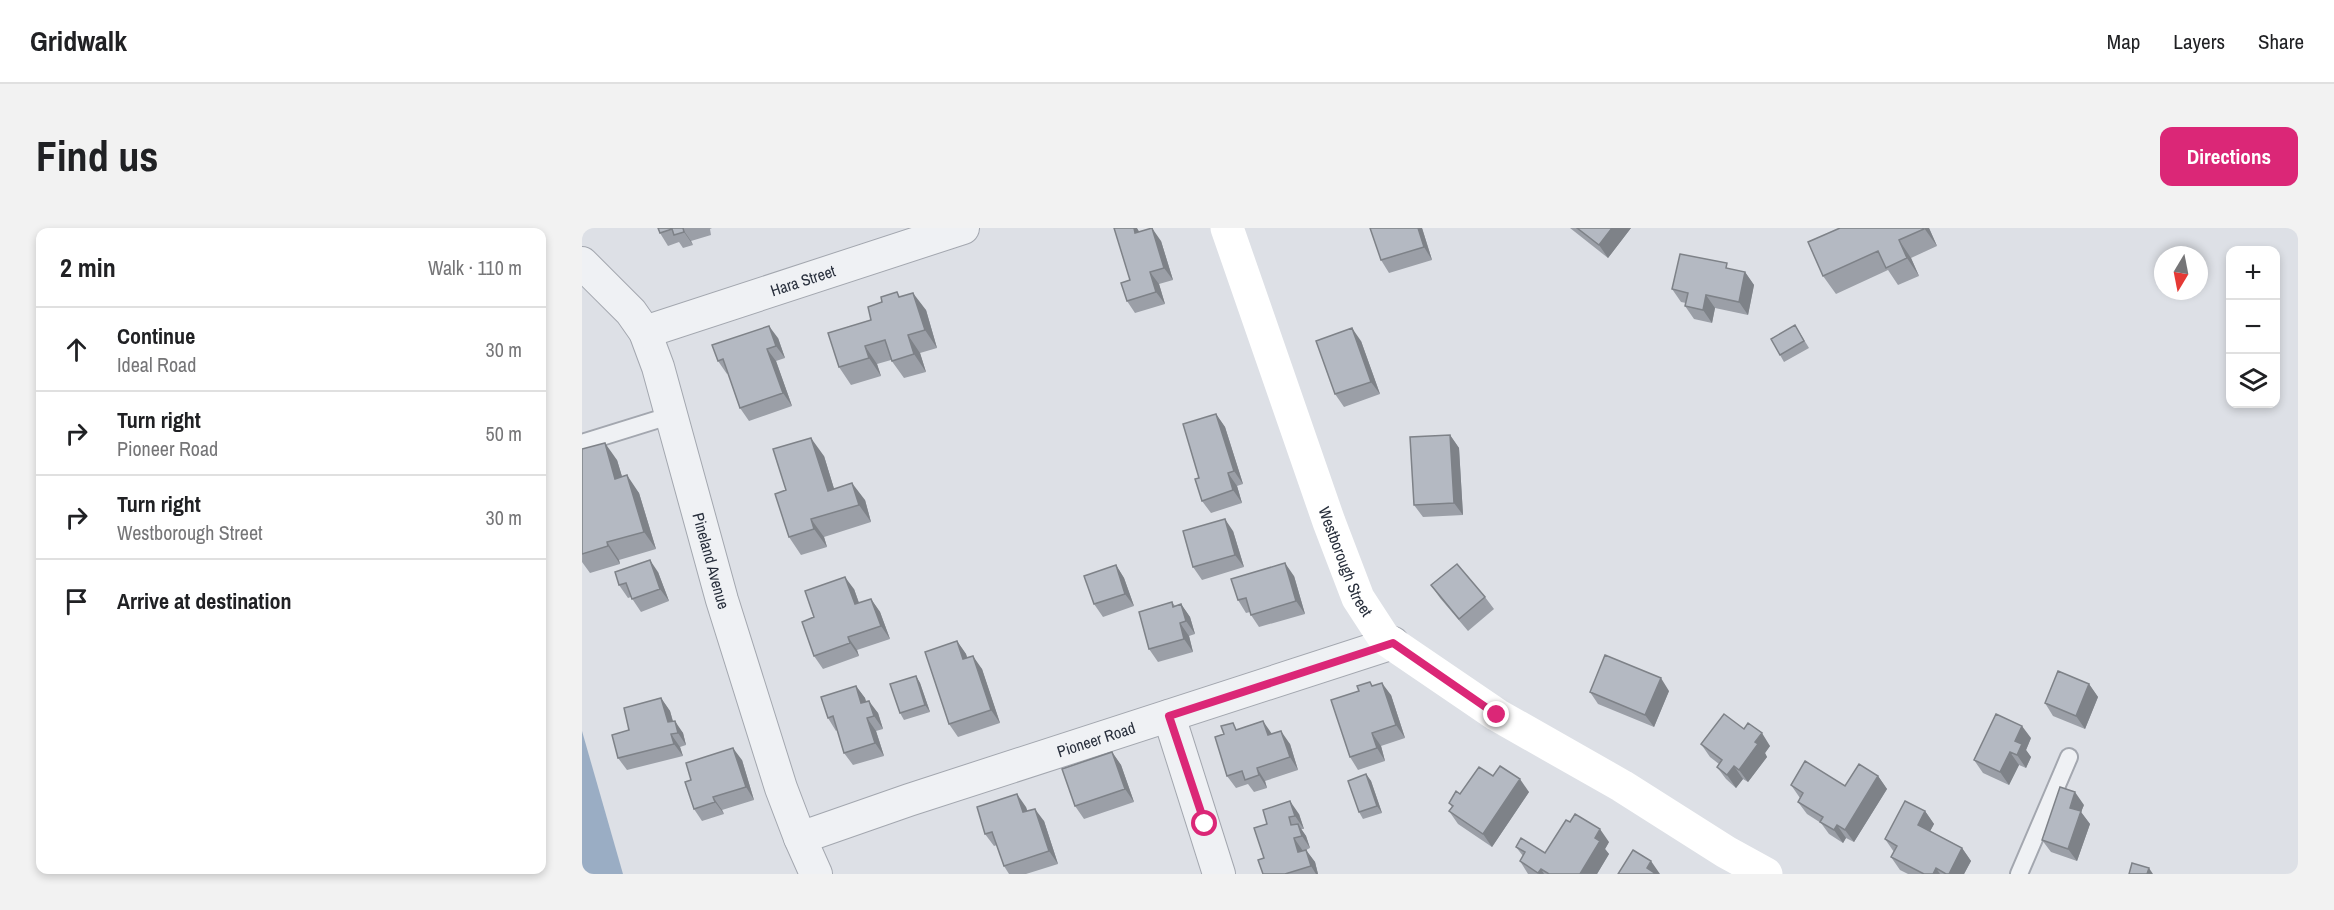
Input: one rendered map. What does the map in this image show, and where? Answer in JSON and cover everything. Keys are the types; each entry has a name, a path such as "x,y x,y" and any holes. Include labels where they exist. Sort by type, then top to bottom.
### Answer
{"street":[{"name":"Hara Street","path":"645,332 963,228"},
{"name":"Westborough Street","path":"1227,228 1329,522 1358,598 1384,638 1497,715 1622,786 1766,874"},
{"name":"Pineland Avenue","path":"582,264 631,312 645,332 672,415 722,600 781,788 816,874"},
{"name":"Pioneer Road","path":"800,838 909,800 1393,643"},
{"path":"1169,716 1219,874"}],"lane":[{"path":"582,442 672,415"},
{"path":"2019,874 2069,757"}],"water":[{"path":"582,731 623,874 582,874"}],"building":[{"path":"658,228 683,228 684,232 674,235 672,229 660,233"},
{"path":"1114,228 1134,228 1135,233 1152,228 1164,268 1150,272 1156,292 1127,301 1121,283 1130,280"},
{"path":"1370,228 1418,228 1424,247 1381,260"},
{"path":"1577,228 1612,228 1599,245"},
{"path":"1840,228 1924,229 1899,240 1907,258 1886,268 1878,251 1823,276 1808,242"},
{"path":"1680,254 1727,263 1726,268 1745,272 1739,302 1706,295 1703,310 1685,306 1688,293 1672,289"},
{"path":"897,292 899,297 913,293 925,330 908,335 914,354 892,361 885,340 865,346 869,358 839,367 828,333 871,320 868,307 882,302 881,297"},
{"path":"1795,325 1804,341 1780,355 1771,339"},
{"path":"769,326 776,346 767,349 783,393 740,408 723,359 718,361 712,345"},
{"path":"1352,328 1371,382 1335,394 1316,341"},
{"path":"1216,414 1234,471 1228,473 1233,490 1202,501 1195,479 1199,478 1183,424"},
{"path":"1450,435 1454,503 1414,505 1410,437"},
{"path":"811,438 828,491 852,483 859,505 811,519 814,529 789,537 775,494 786,490 773,449"},
{"path":"605,443 615,479 627,475 644,532 607,542 608,546 582,554 582,449"},
{"path":"1225,519 1235,555 1193,567 1183,531"},
{"path":"650,560 660,589 632,599 626,583 619,585 615,572"},
{"path":"1285,563 1296,601 1251,615 1246,598 1238,600 1231,579"},
{"path":"1457,564 1485,597 1459,619 1431,585"},
{"path":"1116,565 1125,594 1094,604 1084,576"},
{"path":"845,577 855,604 871,599 881,626 848,637 850,643 814,656 802,622 814,617 805,591"},
{"path":"1172,602 1173,607 1181,604 1186,621 1180,623 1184,639 1149,649 1139,612"},
{"path":"957,641 963,659 973,656 991,710 949,724 925,652"},
{"path":"1605,655 1661,678 1645,715 1590,692"},
{"path":"2058,671 2089,684 2076,716 2045,703"},
{"path":"916,676 925,705 900,713 890,684"},
{"path":"1370,682 1372,686 1382,683 1396,725 1372,733 1377,748 1350,757 1331,700 1359,691 1357,686"},
{"path":"856,686 861,703 869,701 874,716 867,718 875,743 844,753 833,716 828,718 821,697"},
{"path":"661,698 668,722 675,721 678,733 671,734 674,744 618,758 612,735 629,730 624,708"},
{"path":"1724,714 1744,729 1748,723 1762,733 1755,742 1758,744 1739,770 1734,766 1727,775 1717,767 1722,760 1701,744"},
{"path":"1996,714 2022,726 2015,741 2022,744 2017,755 2010,752 2000,772 1974,760"},
{"path":"1263,721 1268,735 1281,731 1290,757 1257,768 1259,775 1245,780 1242,771 1227,776 1215,737 1224,734 1221,726 1233,723 1236,730"},
{"path":"733,748 746,787 713,797 715,802 694,809 685,782 691,780 686,763"},
{"path":"1112,752 1125,789 1075,806 1062,769"},
{"path":"1805,761 1845,786 1859,764 1878,776 1845,830 1837,825 1834,830 1820,822 1823,817 1798,802 1803,793 1791,785"},
{"path":"1500,766 1520,779 1483,834 1449,811 1453,806 1449,803 1456,791 1460,794 1479,767 1493,776"},
{"path":"1366,774 1377,806 1359,812 1348,781"},
{"path":"2060,787 2075,792 2070,808 2081,811 2068,849 2042,840"},
{"path":"1017,794 1023,812 1035,809 1049,851 1004,866 992,832 985,834 977,807"},
{"path":"1290,801 1295,816 1289,817 1291,825 1298,824 1302,836 1294,838 1298,852 1306,850 1311,866 1285,874 1263,874 1258,860 1264,858 1254,828 1267,824 1263,810"},
{"path":"1905,801 1925,811 1918,825 1962,848 1949,874 1936,868 1933,874 1924,874 1891,857 1897,846 1885,839"},
{"path":"1575,814 1600,829 1595,838 1600,841 1580,874 1549,874 1541,869 1538,873 1520,861 1525,852 1516,847 1521,838 1545,853 1566,820 1570,822"},
{"path":"1633,850 1651,861 1647,868 1656,874 1618,874"},
{"path":"2132,863 2149,868 2147,874 2129,874"}],"route":[{"path":"1205,824 1169,716 1393,643 1497,715"}]}
